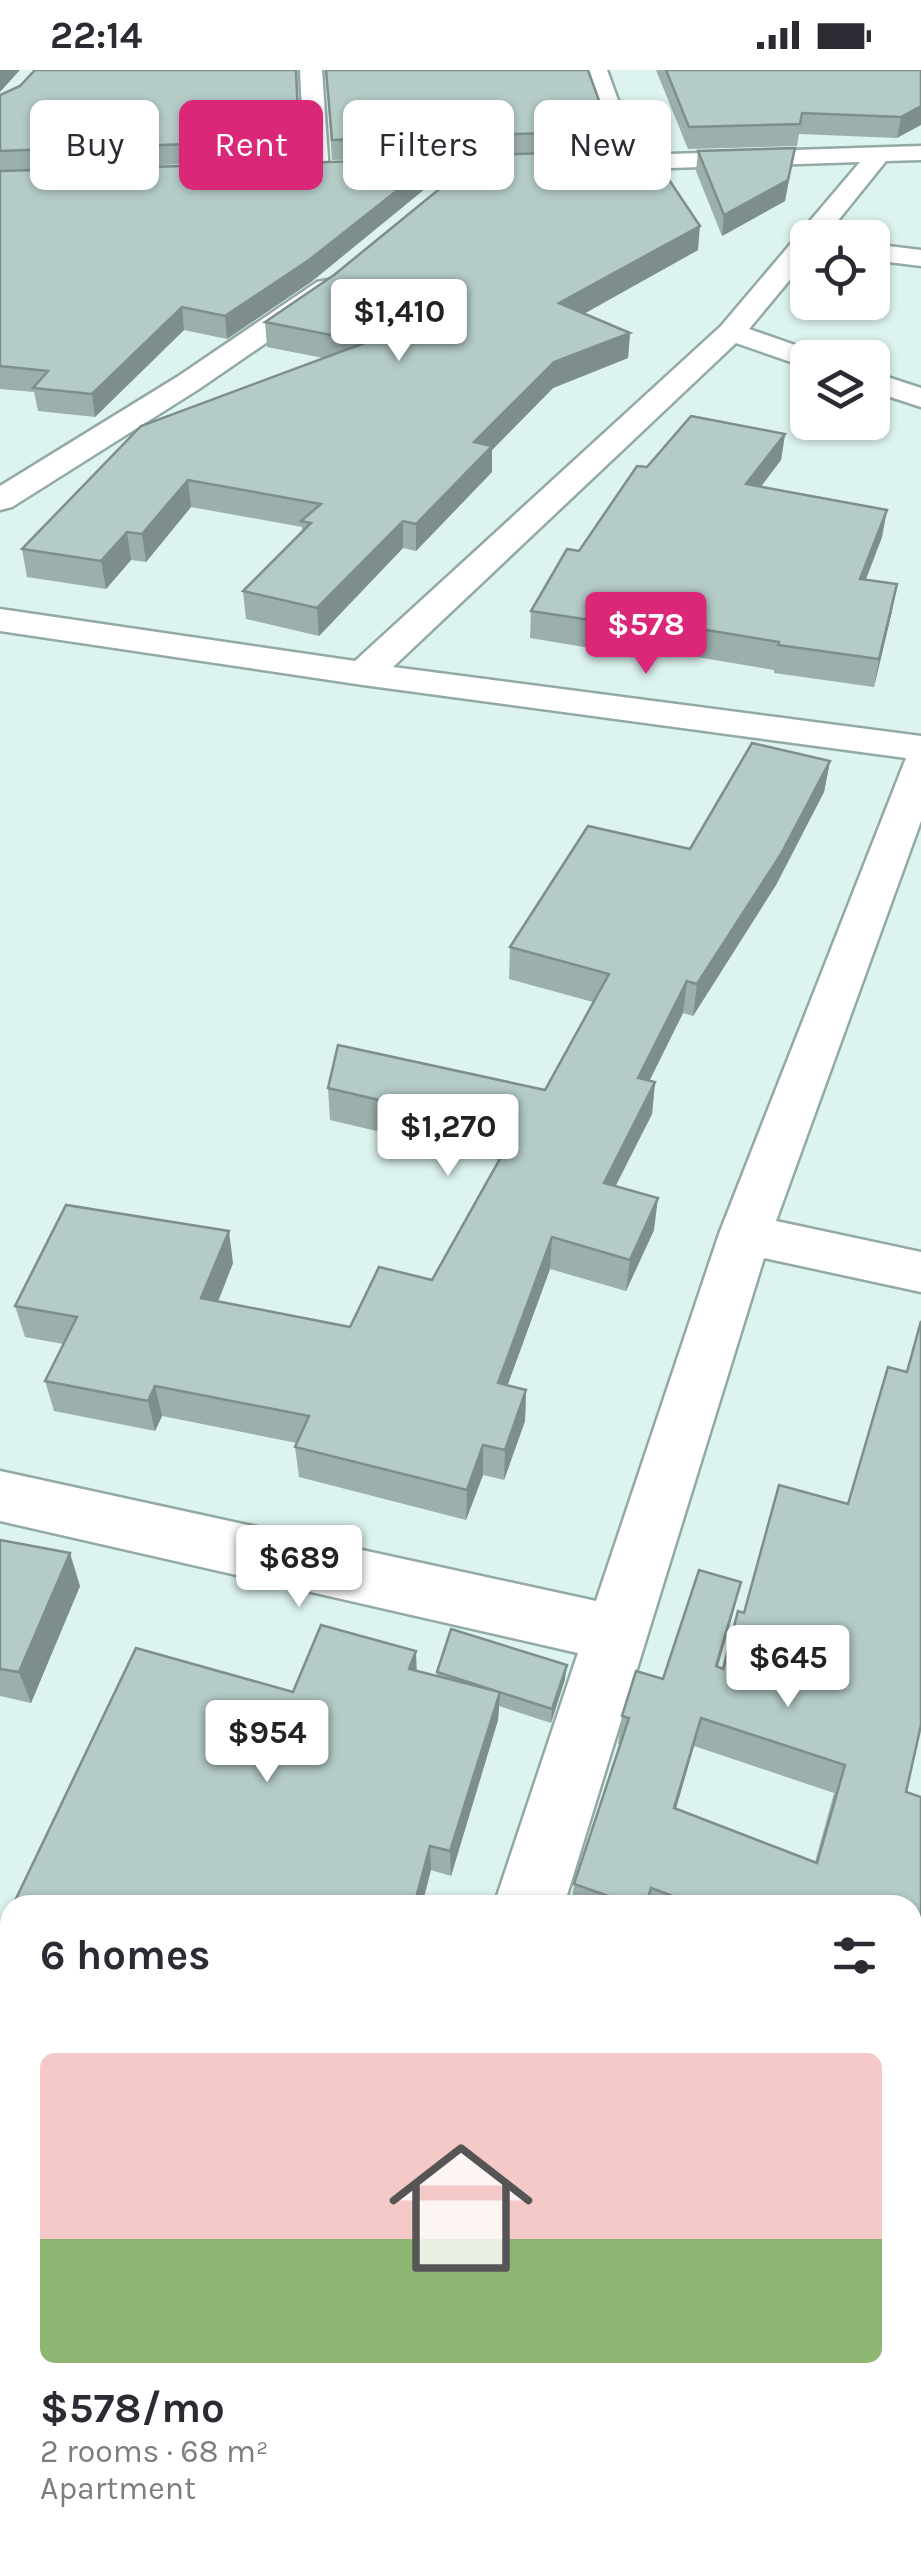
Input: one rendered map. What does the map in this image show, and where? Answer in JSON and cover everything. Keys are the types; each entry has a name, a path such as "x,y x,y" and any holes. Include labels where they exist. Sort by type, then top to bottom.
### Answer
{"street":[{"path":"312,70 307,173 343,172"},
{"path":"596,70 607,100"},
{"path":"824,220 880,153"},
{"path":"671,160 921,153"},
{"path":"890,254 921,258"},
{"path":"363,674 732,332 790,262"},
{"path":"0,500 188,383 324,291 353,266"},
{"path":"732,332 790,353"},
{"path":"890,388 921,398"},
{"path":"0,620 363,674 921,748"},
{"path":"532,1895 745,1234 921,765"},
{"path":"745,1234 921,1272"},
{"path":"0,1496 618,1634"}],"building":[{"path":"35,70 296,70 297,100 179,100 179,144 159,145 159,100 30,100 30,150 0,151 0,95 20,86"},
{"path":"326,70 588,70 599,100 534,100 534,133 514,134 514,100 343,100 343,140 332,140"},
{"path":"666,70 921,70 921,106 901,117 802,113 800,124 689,127"},
{"path":"795,148 788,180 724,215 698,151"},
{"path":"534,153 534,190 671,190 671,183 700,226 559,303 630,333 554,362 474,442 492,446 416,524 403,521 317,608 243,591 311,523 301,521 321,504 188,480 142,534 127,532 101,561 22,549 141,426 367,342 265,322 334,275 438,190 514,190 514,154"},
{"path":"323,162 343,162 343,190 398,190 309,260 225,316 182,307 92,394 33,388 48,371 0,366 0,171 30,170 30,190 159,190 159,167 179,166 179,190 323,190"},
{"path":"691,416 785,434 746,484 887,510 860,579 897,584 879,659 633,618 629,626 531,611 567,549 579,551 637,466 647,467"},
{"path":"752,743 830,761 781,854 697,984 687,981 638,1078 655,1082 604,1183 658,1198 630,1260 552,1237 498,1383 526,1390 505,1450 483,1445 467,1490 295,1447 309,1416 155,1386 148,1401 45,1381 77,1317 15,1306 66,1205 229,1231 201,1298 350,1327 379,1267 432,1280 515,1132 328,1088 338,1045 545,1090 609,974 510,947 588,826 690,849"},
{"path":"921,1321 921,1725 906,1792 921,1797 921,1895 670,1895 651,1888 649,1895 605,1895 574,1884 629,1718 622,1716 636,1671 663,1679 699,1570 741,1582 716,1666 723,1669 738,1611 744,1613 779,1485 848,1504 888,1367 907,1372","holes":["701,1718 845,1765 817,1863 674,1808"]},
{"path":"0,1540 70,1553 19,1672 0,1669"},
{"path":"321,1625 416,1651 409,1669 500,1692 450,1851 430,1846 417,1895 18,1895 136,1648 293,1692"},
{"path":"451,1629 567,1665 552,1709 437,1672"}]}
